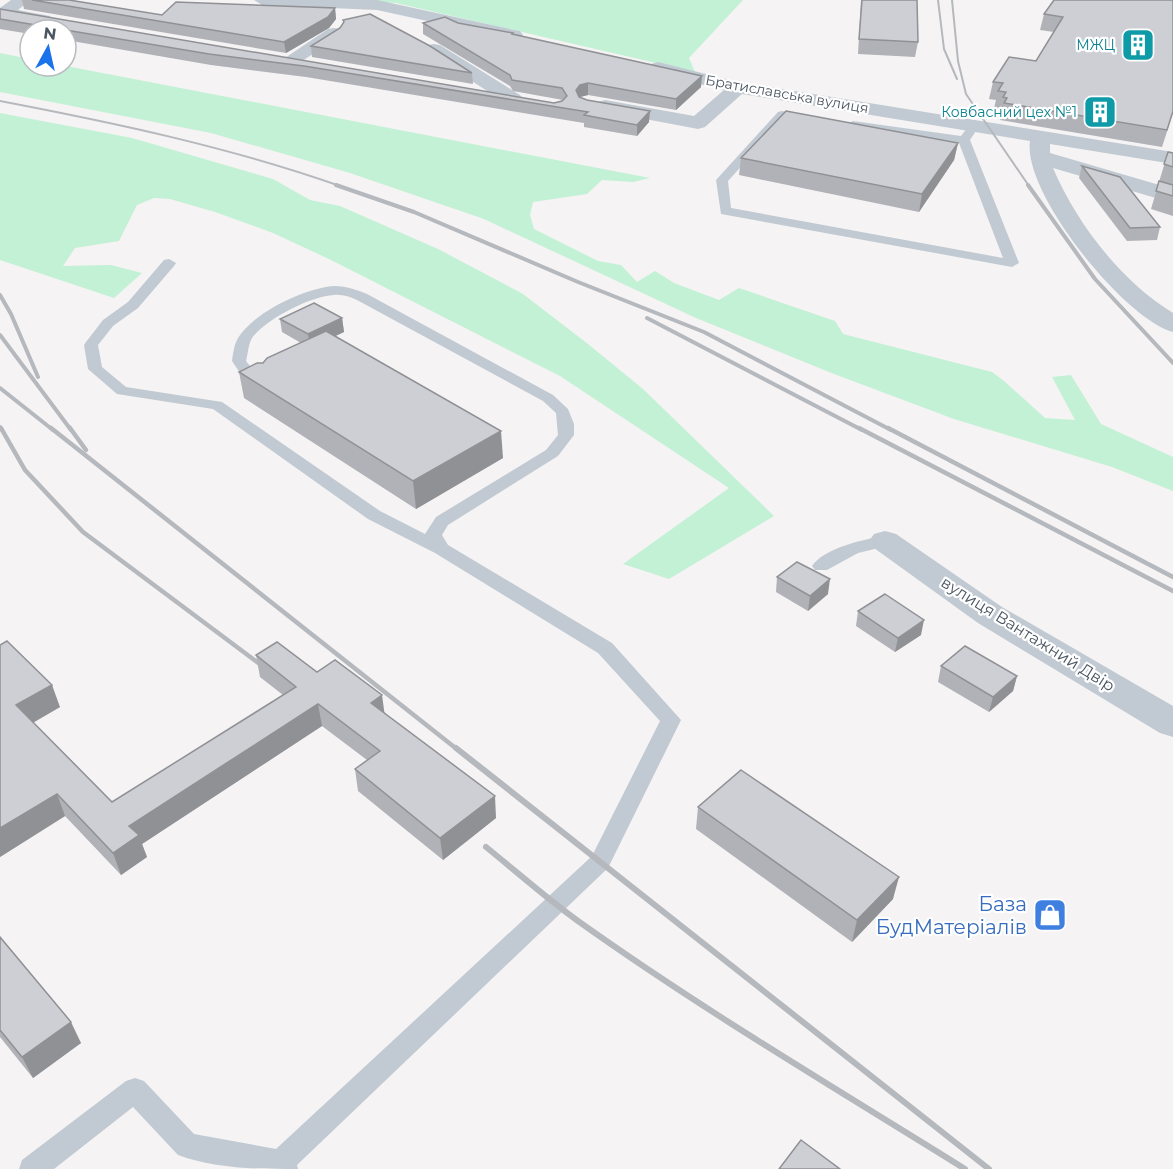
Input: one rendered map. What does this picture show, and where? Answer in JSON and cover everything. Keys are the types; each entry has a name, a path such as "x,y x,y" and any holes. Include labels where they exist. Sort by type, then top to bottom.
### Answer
{"street":[{"path":"2,14 22,0"},
{"path":"262,0 377,5 537,40"},
{"path":"377,5 366,12 397,29"},
{"path":"2,14 29,18"},
{"path":"310,66 282,61 334,33"},
{"path":"418,40 513,99"},
{"name":"Братиславська вулиця","path":"640,63 738,88 1040,147 1173,159"},
{"path":"588,103 698,123 738,88"},
{"path":"468,92 534,102"},
{"path":"1040,147 1173,196"},
{"path":"1040,147 1065,213 1123,286 1156,315 1173,324"},
{"name":"вулиця Вантажний Двір","path":"885,541 990,615 1173,723"}],"lane":[{"path":"816,119 782,114 722,180 725,211 1012,263 969,132 838,122"},
{"path":"32,1169 135,1090 187,1146 282,1166 600,862 671,720 605,648 441,549 374,515 217,405 122,391 95,369 91,345 108,323 133,305 169,263"},
{"path":"263,384 248,374 239,361 244,339 264,320 289,306 331,290 344,291 362,297 548,398 563,412 566,435 552,453 442,521 433,535 441,549"},
{"path":"821,566 839,554 867,543 885,541"}],"green space":[{"path":"327,0 743,0 689,58 695,72 396,3"},
{"path":"0,53 18,57 18,78 78,78 78,68 650,178 633,182 602,180 587,194 533,202 530,215 534,229 598,261 621,265 637,282 655,271 674,283 719,300 739,288 835,321 843,334 992,372 1045,418 1075,420 1052,377 1071,375 1101,424 1173,457 1173,491 1112,467 954,419 834,374 696,318 484,219 350,173 211,133 0,92"},
{"path":"0,113 132,138 273,179 310,200 340,206 438,249 523,294 588,344 643,389 774,516 669,579 623,564 729,488 560,376 331,260 273,233 215,212 170,199 154,198 137,205 119,241 75,248 63,266 111,265 142,273 114,298 0,260"}],"building":[{"path":"32,0 69,0 162,15 176,2 335,8 328,17 284,42"},
{"path":"862,0 917,0 918,42 859,39"},
{"path":"1054,0 1173,0 1173,111 1167,130 1004,103 1007,98 1003,97 1006,92 998,91 1003,83 993,82 1009,57 1036,61 1063,17 1044,14"},
{"path":"0,9 53,18 18,18 18,22 0,19"},
{"path":"370,14 430,46 472,73 311,46 340,28 343,20"},
{"path":"445,17 458,23 513,33 702,76 676,99 588,83 580,85 576,90 579,97 587,100 650,111 637,125 584,115 588,112 304,66 209,54 78,32 78,22 554,103 562,101 567,96 562,88 512,80 510,75 423,23"},
{"path":"786,111 958,143 922,194 741,158"},
{"path":"1168,152 1173,153 1173,167 1164,164"},
{"path":"1082,166 1120,177 1160,227 1130,228"},
{"path":"1159,181 1173,185 1173,196 1156,191"},
{"path":"314,303 342,318 308,334 280,319"},
{"path":"326,331 501,431 413,481 239,372 257,363 263,363 267,358"},
{"path":"797,562 830,579 810,596 777,577"},
{"path":"885,594 924,620 898,638 858,611"},
{"path":"7,641 52,685 16,705 112,802 296,687 256,655 277,642 317,672 335,660 382,695 371,703 495,796 440,838 355,769 380,751 318,704 129,826 139,835 113,853 57,794 0,828 0,645"},
{"path":"965,646 1017,676 993,697 941,666"},
{"path":"741,770 899,877 857,920 698,807"},
{"path":"0,937 71,1022 22,1057 0,1030"},
{"path":"801,1140 840,1169 779,1169"}],"railway":[{"path":"938,0 944,49 957,79"},
{"path":"952,0 958,61 966,94 1029,186"},
{"path":"0,101 172,137 256,159 340,186"},
{"path":"336,185 414,212 578,282 704,332 891,430"},
{"path":"1028,185 1095,279 1173,363"},
{"path":"0,295 11,314 38,377"},
{"path":"647,318 862,430"},
{"path":"0,335 71,430"},
{"path":"0,388 53,430"},
{"path":"1,428 25,470 83,532 265,668"},
{"path":"51,428 458,750"},
{"path":"70,428 86,450"},
{"path":"859,428 1173,591"},
{"path":"888,428 1173,577"},
{"path":"456,748 989,1169"},
{"path":"486,847 566,912 625,954 770,1048 965,1169"}],"place":[{"name":"МЖЦ","path":"1138,45"},
{"name":"Ковбасний цех №1","path":"1100,112"},
{"name":"База БудМатеріалів","path":"1050,915"}]}
